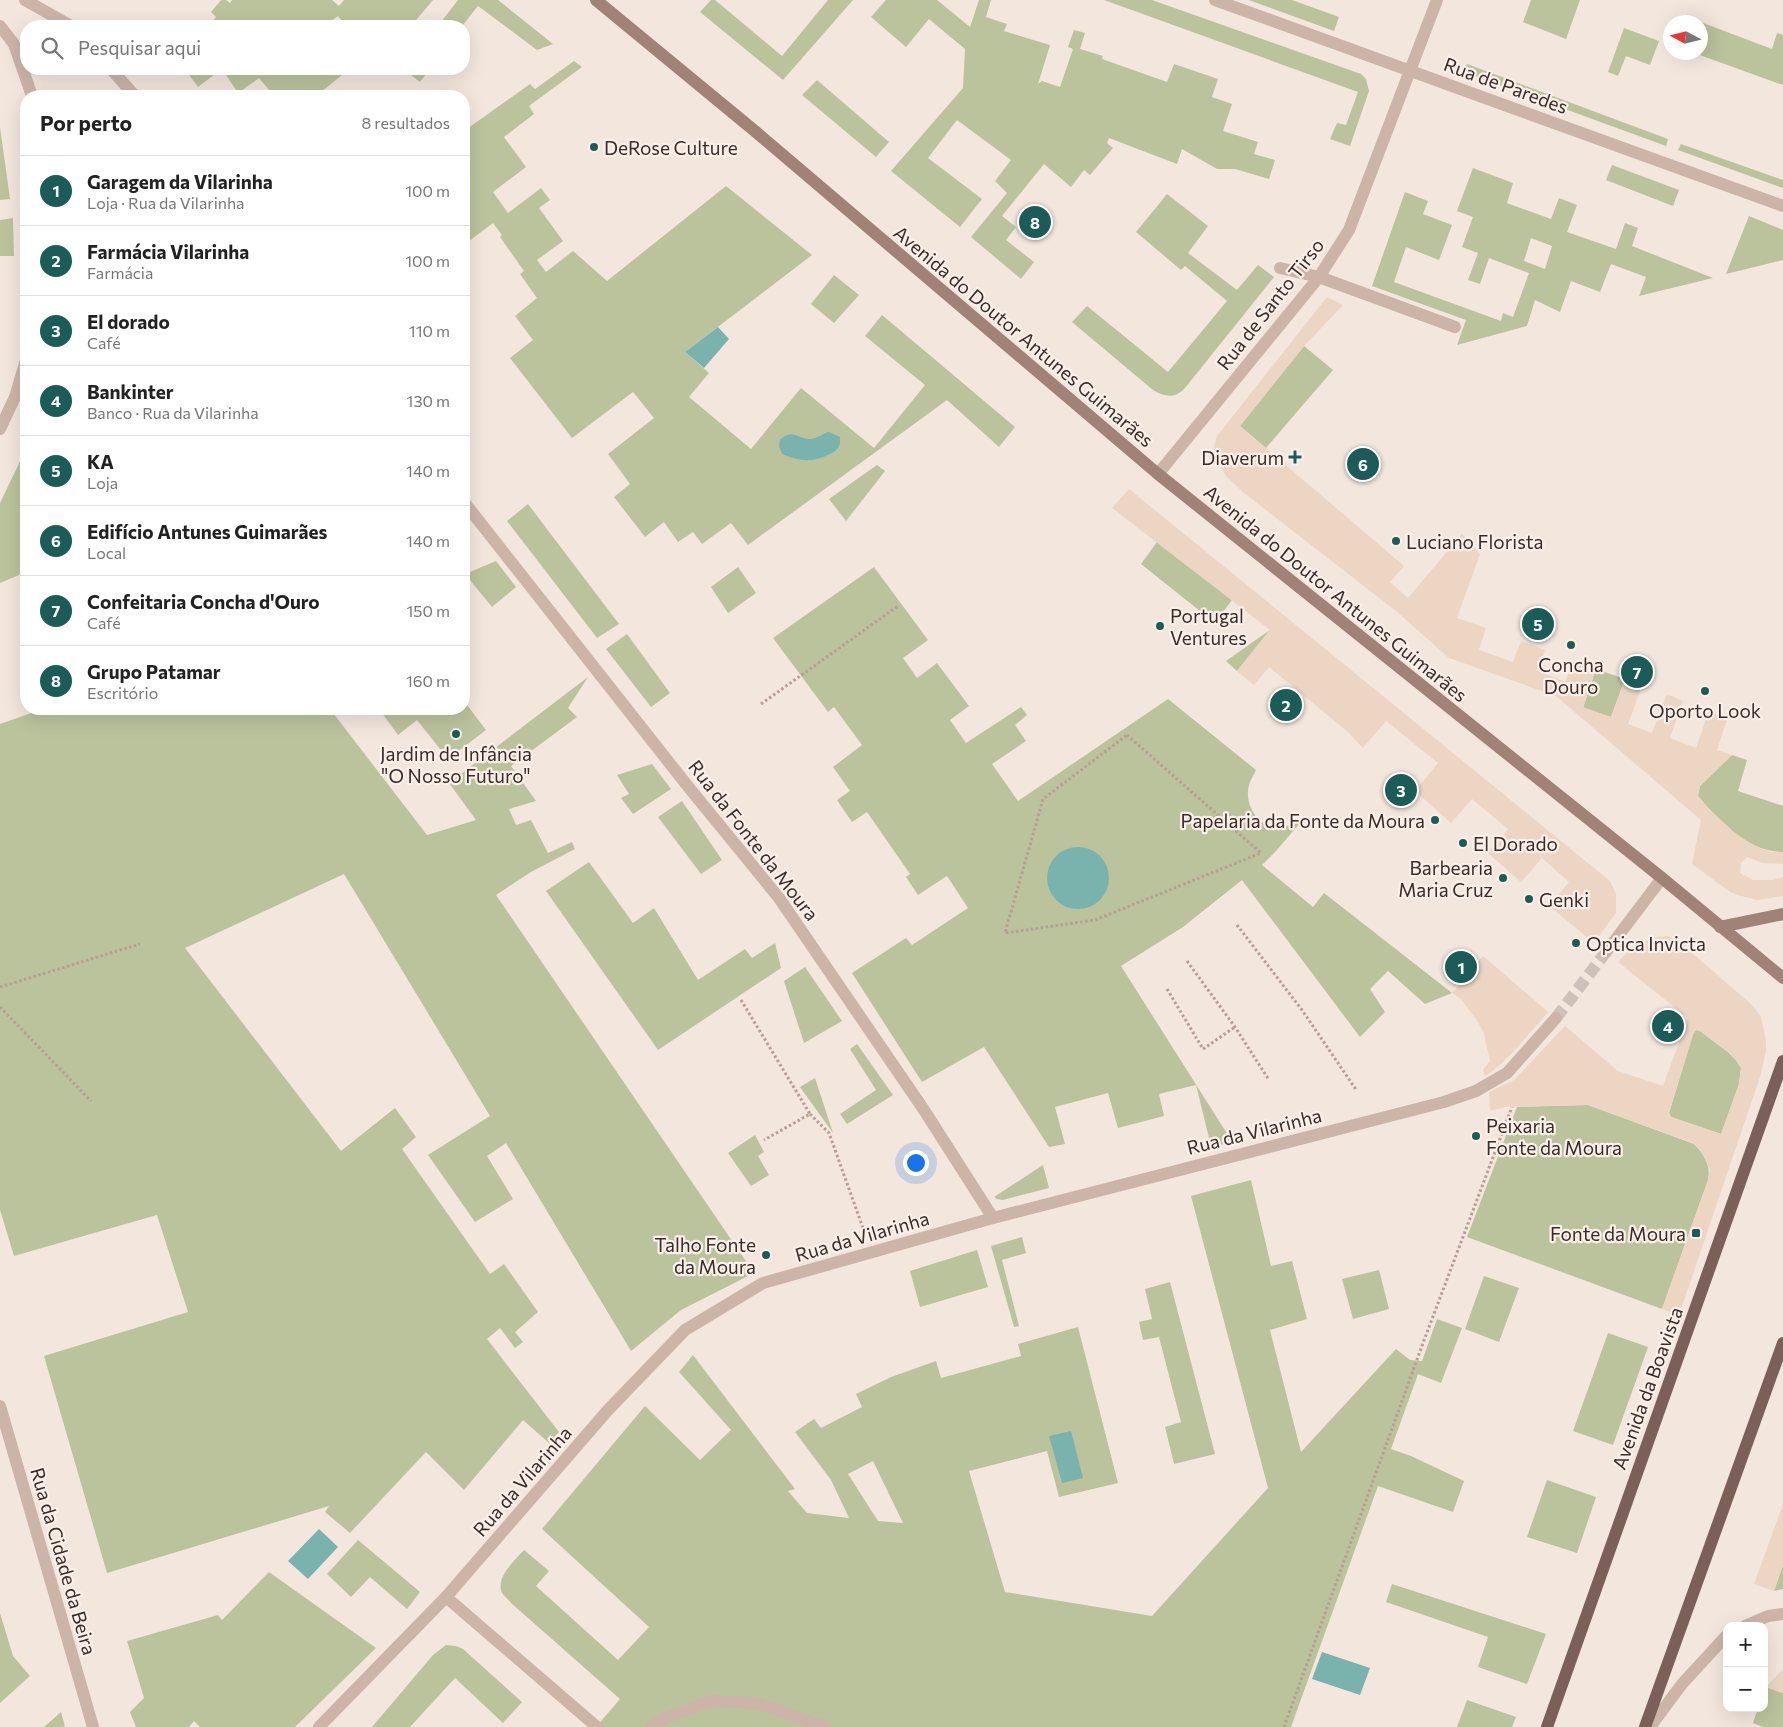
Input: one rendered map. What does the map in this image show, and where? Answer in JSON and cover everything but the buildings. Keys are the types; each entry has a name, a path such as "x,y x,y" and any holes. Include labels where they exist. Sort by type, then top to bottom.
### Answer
{"main road":[{"name":"Avenida do Doutor Antunes Guimarães","path":"596,0 750,127 1158,474 1662,878 1783,978"},
{"path":"1720,927 1783,914"},
{"name":"Avenida da Boavista","path":"1547,1727 1783,1061"},
{"path":"1645,1727 1783,1343"}],"street":[{"path":"25,0 60,20"},
{"name":"Rua de Paredes","path":"1215,0 1783,206"},
{"name":"Rua de Santo Tirso","path":"1158,474 1319,278 1349,230 1437,0"},
{"path":"0,26 14,44 20,61"},
{"path":"25,75 30,90"},
{"path":"116,75 130,90"},
{"path":"1280,268 1319,278 1455,327"},
{"path":"0,429 15,397 20,380"},
{"name":"Rua da Fonte da Moura","path":"470,510 686,784 779,898 924,1110 993,1218"},
{"path":"1606,952 1662,878"},
{"name":"Rua da Vilarinha","path":"319,1727 446,1597 608,1410 685,1330 763,1283 993,1218 1444,1102 1476,1091 1507,1073 1556,1018"},
{"name":"Rua da Cidade da Beira","path":"0,1406 93,1727"},
{"path":"446,1597 598,1727"},
{"path":"1754,1622 1768,1616 1783,1614"},
{"path":"1650,1727 1682,1684 1723,1639"},
{"path":"651,1727 666,1718 710,1701 757,1703 825,1727"}],"path":[{"path":"761,704 898,606"},
{"path":"1127,736 1261,853 1095,920 1005,933 1043,800 1127,736"},
{"path":"1237,925 1302,1010 1357,1091"},
{"path":"0,987 140,944"},
{"path":"1187,961 1235,1027 1269,1080"},
{"path":"1167,989 1203,1049 1235,1027"},
{"path":"742,1000 810,1114 829,1133 872,1253"},
{"path":"0,1007 91,1101"},
{"path":"1284,1727 1422,1343 1512,1107"},
{"path":"764,1140 810,1114"}],"green space":[{"path":"221,0 226,0 230,3 232,0 332,0 339,6 344,0 433,0 416,20 341,20 338,16 332,20 213,20 216,17 211,12"},
{"path":"458,0 498,0 553,44 537,50 478,6 467,20 443,20"},
{"path":"711,0 715,0 782,56 828,0 853,0 783,80 700,12"},
{"path":"886,0 937,0 970,27 979,0 991,0 986,17 1007,24 1004,31 1050,45 1038,84 1042,81 1060,87 1073,49 1068,47 1074,30 1085,33 1080,49 1103,56 1102,59 1167,82 1174,64 1218,79 1212,97 1232,104 1223,131 1258,142 1254,154 1275,160 1269,179 1235,169 1217,169 1182,149 1177,164 1109,138 1107,143 1113,148 1090,175 1084,170 1071,187 1044,164 1002,216 1016,227 1006,240 1034,262 1021,279 971,237 1007,193 995,181 1011,160 957,120 928,158 982,199 960,227 891,171 963,88 965,49 929,19 906,47 871,17"},
{"path":"1104,0 1152,0 1361,74 1366,79 1369,91 1350,146 1330,139 1337,123 1346,125 1358,92"},
{"path":"1249,0 1292,0 1339,17 1334,31"},
{"path":"1531,0 1580,0 1566,39 1523,22"},
{"path":"1708,25 1772,49 1777,33 1783,35 1783,85 1708,58"},
{"path":"1624,28 1659,41 1650,65 1626,56 1618,76 1608,72"},
{"path":"574,61 582,67 529,106 534,114 504,137 526,167 493,192 508,213 541,188 550,200 539,208 563,241 537,260 546,272 573,251 607,281 726,186 812,255 685,352 709,373 689,397 751,449 801,388 874,448 925,385 865,336 882,315 1015,427 999,447 947,400 748,545 731,523 702,544 693,532 678,542 664,522 645,537 614,497 630,484 608,454 654,418 633,392 572,438 510,358 533,340 515,316 537,298 520,274 524,271 500,237 502,235 493,223 470,240 470,127 530,84 535,89"},
{"path":"1467,64 1668,139 1666,146 1469,74 1464,71"},
{"path":"189,75 214,75 198,87"},
{"path":"226,75 342,75 323,90 269,90 259,78 242,90 236,90"},
{"path":"412,75 425,75 420,82"},
{"path":"817,80 889,142 876,157 802,95"},
{"path":"0,127 10,199 0,200"},
{"path":"1681,144 1783,180 1783,188 1678,150"},
{"path":"1612,165 1679,190 1673,206 1606,180"},
{"path":"1473,168 1513,183 1507,203 1551,219 1559,198 1577,205 1567,232 1616,249 1625,223 1638,228 1632,246 1713,278 1639,296 1646,277 1611,264 1600,292 1571,281 1560,312 1535,300 1527,326 1457,345 1466,320 1372,286 1405,192 1428,201 1423,214 1452,225 1439,260 1406,247 1394,282 1501,321 1503,313 1513,317 1529,273 1489,258 1480,284 1468,280 1478,253 1462,247 1473,217 1457,211","holes":["1531,238 1552,246 1545,269 1524,261"]},
{"path":"1167,194 1208,226 1188,253 1237,290 1258,265 1274,277 1185,388 1181,392 1170,396 1153,390 1072,322 1087,306 1168,372 1227,301 1185,266 1181,270 1136,232"},
{"path":"1749,216 1783,230 1783,260 1726,274"},
{"path":"13,218 14,256 0,256 0,220"},
{"path":"834,275 859,295 834,323 811,304"},
{"path":"1304,346 1333,370 1266,448 1240,426"},
{"path":"20,461 20,575 0,583 0,503"},
{"path":"877,465 885,471 846,521 829,499"},
{"path":"528,504 619,624 597,638 507,521"},
{"path":"1157,542 1232,600 1215,623 1141,564"},
{"path":"496,561 516,587 492,607 470,580 470,572"},
{"path":"738,567 756,593 728,613 711,587"},
{"path":"874,567 928,640 903,658 917,678 937,663 969,706 950,720 966,743 1021,707 1027,715 1015,725 1026,741 992,764 1018,801 1168,699 1256,770 1250,783 1248,799 1257,818 1276,827 1300,823 1262,865 1313,907 1324,893 1452,993 1425,1004 1388,971 1370,989 1385,1012 1360,1037 1242,880 1183,927 1121,966 1233,1143 1211,1146 1196,1085 1159,1094 1164,1116 1118,1128 1108,1093 1055,1107 1065,1144 1049,1147 984,1047 922,1082 852,973 906,938 912,945 968,908 947,876 918,895 906,877 910,874 867,812 852,822 837,800 850,791 833,767 862,745 834,707 828,712 773,638"},
{"path":"1270,630 1237,671 1226,661"},
{"path":"627,634 670,693 651,707 606,649"},
{"path":"1596,669 1625,679 1611,717 1583,708"},
{"path":"588,677 568,708 577,717 511,766 536,801 509,809 516,825 531,820 548,853 572,842 575,849 531,872 496,895 754,1273 681,1310 631,1351 506,1143 487,1156 513,1199 475,1222 428,1155 490,1116 344,874 185,948 341,1151 395,1108 416,1137 402,1149 490,1274 504,1264 538,1312 515,1332 523,1342 515,1348 500,1328 487,1339 559,1432 549,1443 523,1420 464,1490 426,1452 350,1533 325,1512 329,1506 107,1573 44,1356 188,1312 157,1215 14,1256 0,1210 0,724 26,715 335,715 427,835 476,820 449,783"},
{"path":"470,709 486,730 448,759 417,720 398,735 383,715 470,715"},
{"path":"1732,755 1747,760 1738,791 1783,806 1783,852 1770,851 1746,841 1725,825 1698,796 1700,786"},
{"path":"652,764 671,789 633,814 621,798 629,794 617,775"},
{"path":"682,801 722,860 701,874 658,817"},
{"path":"589,862 633,923 654,908 698,980 745,949 752,958 775,943 781,968 658,1050 546,891"},
{"path":"805,967 842,1021 804,1043 784,981"},
{"path":"1696,1030 1729,1053 1741,1068 1739,1084 1721,1134 1671,1117 1669,1113 1693,1034"},
{"path":"857,1044 893,1095 847,1124 840,1114 876,1090 850,1049"},
{"path":"815,1078 833,1133 800,1087"},
{"path":"1588,1105 1694,1144 1704,1156 1708,1165 1708,1180 1662,1309 1467,1237 1517,1107"},
{"path":"755,1135 764,1152 758,1156 769,1175 751,1186 728,1153"},
{"path":"1043,1165 1049,1188 1003,1200 994,1197"},
{"path":"1251,1180 1271,1266 1292,1261 1307,1319 1270,1330 1301,1452 1396,1349 1410,1360 1422,1361 1437,1319 1462,1328 1441,1383 1418,1374 1391,1449 1411,1456 1464,1481 1453,1512 1378,1486 1291,1727 596,1727 620,1699 511,1603 502,1593 501,1581 511,1564 524,1550 549,1571 536,1586 618,1660 649,1627 542,1529 645,1406 700,1460 731,1430 679,1372 693,1355 795,1489 788,1491 807,1513 849,1518 831,1480 795,1432 814,1419 821,1428 862,1407 856,1394 891,1377 936,1361 941,1378 1021,1356 1018,1344 1078,1327 1118,1483 1059,1497 1047,1451 969,1471 1005,1592 1152,1616 1268,1488 1191,1196","holes":["873,1461 903,1523 878,1521 848,1474"]},
{"path":"1022,1237 1026,1253 1002,1260 1019,1326 1014,1327 991,1246"},
{"path":"977,1250 988,1287 920,1307 910,1271"},
{"path":"1379,1270 1389,1309 1353,1319 1342,1279"},
{"path":"1484,1276 1519,1288 1499,1342 1465,1329"},
{"path":"1170,1282 1215,1454 1174,1464 1165,1427 1181,1422 1159,1337 1143,1340 1139,1322 1152,1319 1145,1289"},
{"path":"1608,1333 1648,1347 1613,1445 1573,1431"},
{"path":"1547,1480 1596,1497 1577,1553 1527,1537"},
{"path":"358,1540 420,1592 407,1609 370,1577 351,1597 327,1574"},
{"path":"1783,1565 1783,1589 1774,1591"},
{"path":"269,1572 376,1648 295,1727 200,1727 194,1721 189,1727 136,1727 130,1712 144,1698 127,1641 218,1615 222,1620"},
{"path":"1392,1584 1546,1634 1527,1684 1478,1667 1488,1637 1386,1602"},
{"path":"0,1613 13,1656 30,1676 0,1703"},
{"path":"446,1645 463,1649 522,1702 503,1723 455,1678 410,1727 372,1727 433,1655"},
{"path":"1768,1688 1783,1693 1783,1727 1763,1727 1753,1723 1757,1712 1768,1712"},
{"path":"1467,1700 1516,1717 1512,1727 1457,1727"},
{"path":"61,1712 65,1727 44,1727"}],"shaded area":[{"path":"1327,297 1343,305 1304,346 1240,426 1404,566 1390,582 1408,598 1462,534 1480,554 1457,618 1486,628 1479,650 1513,662 1521,641 1545,650 1537,670 1565,682 1573,661 1596,669 1583,707 1611,717 1625,679 1642,686 1628,724 1652,733 1667,694 1683,701 1670,738 1696,748 1709,711 1728,717 1717,750 1732,755 1700,786 1698,796 1734,832 1754,846 1772,852 1783,852 1783,864 1762,863 1747,857 1741,863 1740,873 1753,880 1773,880 1783,877 1783,896 1757,900 1738,895 1730,892 1692,864 1701,820 1556,696 1449,658 1396,611 1244,493 1226,476 1216,458 1214,446 1217,436"},
{"path":"1129,489 1610,881 1616,894 1616,913 1594,943 1549,906 1569,882 1542,858 1521,882 1488,853 1508,829 1472,799 1451,823 1415,791 1438,763 1386,721 1363,748 1348,732 1269,667 1254,685 1237,671 1270,630 1112,508"},
{"path":"1667,936 1677,940 1752,1005 1761,1017 1766,1041 1766,1052 1760,1077 1679,1315 1662,1309 1708,1180 1710,1170 1701,1151 1693,1143 1588,1105 1505,1107 1490,1111 1489,1092 1514,1080 1565,1026 1618,1071 1663,1086 1688,1018 1618,962 1633,946 1654,938","holes":["1696,1030 1729,1053 1741,1068 1739,1084 1721,1134 1671,1117 1669,1113 1693,1035"]},
{"path":"1483,956 1548,1012 1515,1050 1498,1067 1485,1076 1483,1070 1490,1061 1484,1034 1478,1022 1461,999 1452,993"},
{"path":"1783,1504 1783,1565 1774,1591 1754,1584"},
{"path":"1783,1669 1783,1693 1768,1688 1768,1685"}],"water":[{"path":"718,327 729,339 704,368 685,352"},
{"path":"829,432 840,437 839,446 836,450 822,458 799,460 782,454 779,446 780,440 784,436 791,434 810,439"},
{"path":"1072,847 1084,847 1100,856 1107,866 1109,878 1107,890 1100,900 1084,909 1072,909 1061,904 1052,895 1047,884 1047,872 1052,861 1061,852"},
{"path":"1071,1431 1083,1478 1062,1483 1049,1436"},
{"path":"319,1529 338,1547 308,1579 288,1561"},
{"path":"1322,1652 1370,1668 1360,1695 1312,1679"}],"tunnel":[{"path":"1556,1018 1606,952"}],"place":[{"name":"DeRose Culture","path":"594,147"},
{"name":"Grupo Patamar","path":"1035,222"},
{"name":"Diaverum","path":"1295,457"},
{"name":"Edifício Antunes Guimarães","path":"1363,464"},
{"name":"Luciano Florista","path":"1396,541"},
{"name":"KA","path":"1538,624"},
{"name":"Portugal Ventures","path":"1160,626"},
{"name":"Concha Douro","path":"1571,645"},
{"name":"Confeitaria Concha d'Ouro","path":"1637,672"},
{"name":"Oporto Look","path":"1705,691"},
{"name":"Farmácia Vilarinha","path":"1286,705"},
{"name":"Jardim de Infância \"O Nosso Futuro\"","path":"456,734"},
{"name":"El dorado","path":"1401,790"},
{"name":"Papelaria da Fonte da Moura","path":"1435,820"},
{"name":"El Dorado","path":"1463,843"},
{"name":"Barbearia Maria Cruz","path":"1503,878"},
{"name":"Genki","path":"1529,899"},
{"name":"Optica Invicta","path":"1576,943"},
{"name":"Garagem da Vilarinha","path":"1461,967"},
{"name":"Bankinter","path":"1668,1026"},
{"name":"Peixaria Fonte da Moura","path":"1476,1136"},
{"name":"Fonte da Moura","path":"1696,1233"},
{"name":"Talho Fonte da Moura","path":"766,1255"}]}
